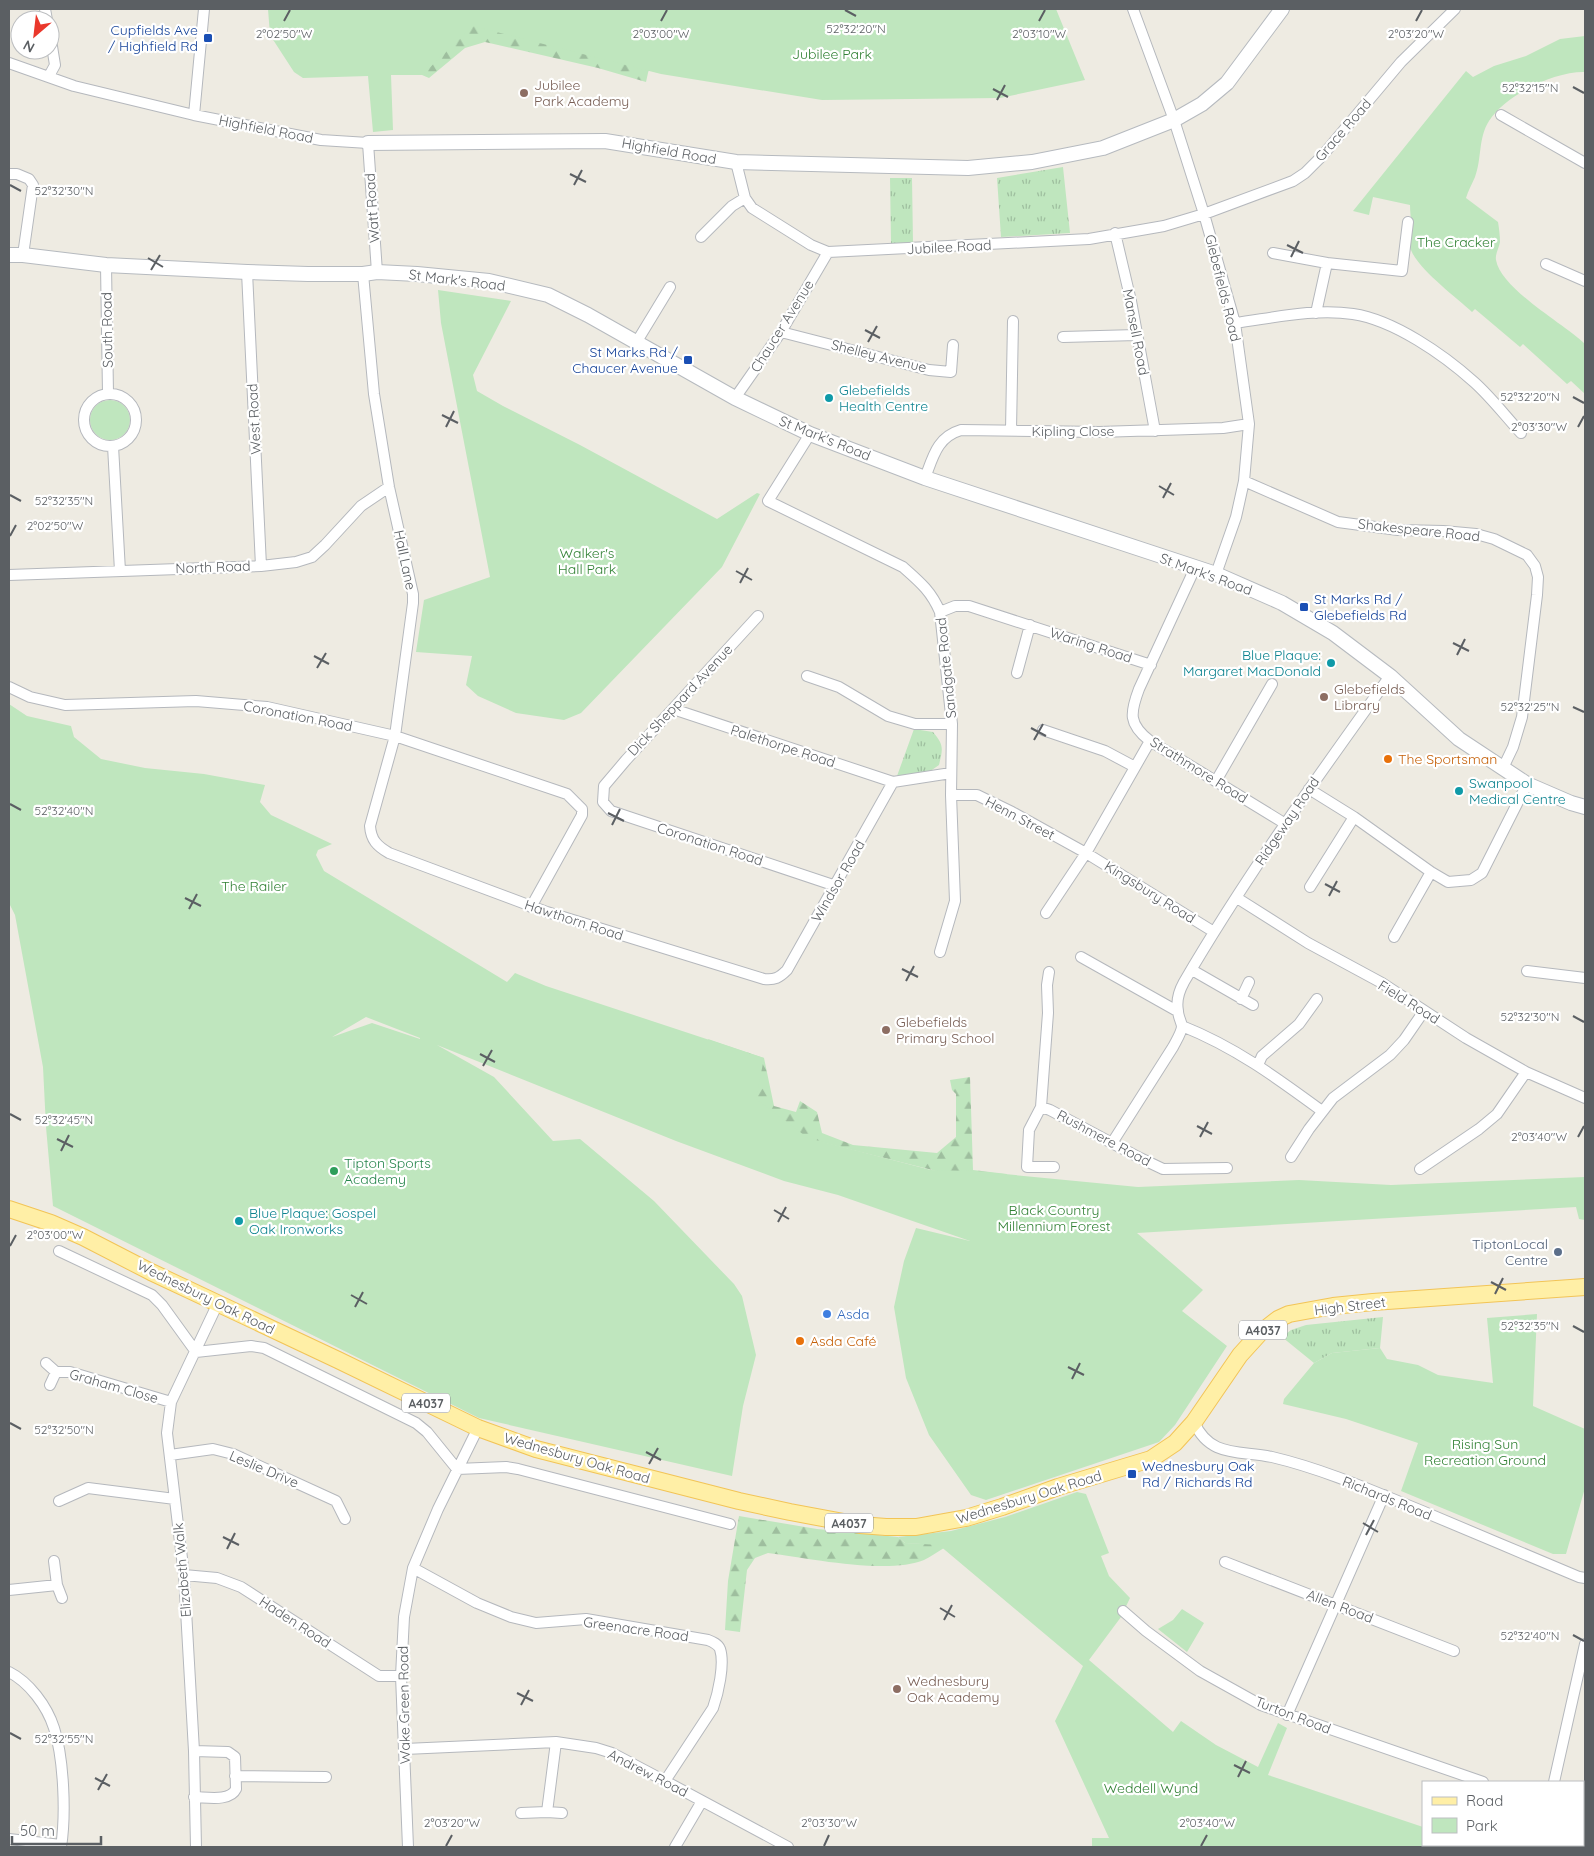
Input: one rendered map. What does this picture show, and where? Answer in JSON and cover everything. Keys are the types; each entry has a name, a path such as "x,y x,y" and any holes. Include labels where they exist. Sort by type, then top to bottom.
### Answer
{"main road":[{"name":"Wednesbury Oak Road","path":"9,1209 83,1236 478,1428 536,1449 739,1501 799,1514 886,1527 916,1527 966,1518 1151,1459 1175,1443"},
{"name":"High Street","path":"1175,1443 1194,1422 1240,1355 1273,1322 1289,1314 1363,1303 1585,1287"}],"street":[{"path":"194,115 204,9"},
{"name":"Glebefields Road","path":"1133,9 1174,120 1204,214 1235,323 1248,424 1244,481 1236,518 1216,574"},
{"name":"Highfield Road","path":"9,63 74,86 194,115 321,140 368,144 605,141 736,162 968,168 1023,163 1103,148 1174,120 1202,104 1227,83 1282,9"},
{"name":"Grace Road","path":"1204,214 1293,181 1305,173 1322,156 1401,62 1456,9"},
{"path":"49,76 55,65 54,60"},
{"path":"1501,115 1585,163"},
{"name":"Watt Road","path":"368,144 377,272"},
{"path":"701,237 732,206 745,198 736,162"},
{"path":"9,174 17,174 29,179 33,185 16,255"},
{"name":"Jubilee Road","path":"745,198 752,208 811,245 828,252 1088,239 1164,226 1204,214"},
{"path":"1273,253 1327,263 1402,271 1408,222"},
{"name":"Mansell Road","path":"1115,233 1138,335 1155,430"},
{"name":"Chaucer Avenue","path":"735,398 781,332 828,252"},
{"name":"St Mark's Road","path":"16,255 106,265 247,272 363,274 377,272 489,281 548,295 588,314 735,398 810,434 924,478 1216,574 1282,603 1333,633 1390,676 1459,739 1527,784 1585,807"},
{"path":"1316,313 1327,263"},
{"path":"1546,264 1585,281"},
{"name":"South Road","path":"106,265 108,394"},
{"name":"West Road","path":"247,272 260,566"},
{"name":"Hall Lane","path":"363,274 374,394 389,487 413,594 395,736 370,826 371,835 375,843"},
{"path":"636,342 670,287"},
{"path":"1235,323 1316,313 1353,314 1393,326 1445,359 1476,384 1520,433"},
{"path":"1011,430 1013,321"},
{"name":"Shelley Avenue","path":"781,332 929,370 951,372 953,345"},
{"path":"1063,337 1138,335"},
{"path":"108,394 121,397 132,405 136,418 134,431 126,441 113,446 103,446 94,441 87,433 84,422 85,412 90,403 98,397 108,394"},
{"name":"Kipling Close","path":"924,478 939,444 946,436 961,430 1155,430 1223,428 1248,424"},
{"name":"Sandgate Road","path":"810,434 768,501 903,567 922,583 934,597 940,612 952,724 951,795 955,901 940,952"},
{"path":"113,446 120,571"},
{"name":"Shakespeare Road","path":"1244,481 1338,522 1398,530 1476,534 1513,547 1528,555 1535,566 1538,577 1537,595 1522,717 1513,747 1503,768"},
{"name":"North Road","path":"9,575 260,566 296,562 312,557 361,506 389,487"},
{"name":"Strathmore Road","path":"1195,568 1133,705 1132,720 1138,732 1150,741 1284,823"},
{"name":"Waring Road","path":"940,612 955,606 969,606 1151,665"},
{"name":"Dick Sheppard Avenue","path":"604,786 758,616"},
{"path":"1017,673 1030,625"},
{"path":"807,676 839,687 888,716 915,724 952,724"},
{"name":"Ridgeway Road","path":"1182,1026 1178,1011 1178,996 1183,983 1284,823 1390,676"},
{"path":"1216,781 1272,684"},
{"name":"Coronation Road","path":"9,687 30,697 64,704 196,701 258,706 395,736 567,794 582,809 582,815 531,907"},
{"name":"Palethorpe Road","path":"673,709 893,782"},
{"path":"1043,730 1105,751 1135,767"},
{"path":"1046,913 1086,852 1150,741"},
{"path":"893,782 951,773"},
{"name":"Windsor Road","path":"779,978 786,970 836,886 893,782"},
{"path":"1309,789 1354,817 1448,882 1471,880 1482,873 1527,784"},
{"name":"Coronation Road","path":"604,786 603,802 611,810 836,886"},
{"name":"Henn Street","path":"951,795 977,795 1086,852"},
{"path":"1310,887 1354,817"},
{"name":"Hawthorn Road","path":"375,843 389,853 531,907 764,979 779,978"},
{"name":"Kingsbury Road","path":"1086,852 1214,932"},
{"path":"1394,937 1431,872"},
{"name":"Field Road","path":"1237,898 1308,943 1382,983 1466,1038 1526,1072 1585,1098"},
{"path":"1081,957 1178,1011"},
{"path":"1192,970 1253,1006"},
{"path":"1526,971 1585,978"},
{"name":"Rushmere Road","path":"1049,972 1046,1040 1040,1107 1029,1130 1027,1167 1054,1167"},
{"path":"1241,999 1249,982"},
{"path":"1258,1064 1262,1056 1300,1024 1318,999"},
{"path":"1292,1157 1309,1129 1333,1098 1390,1055 1404,1040 1424,1011"},
{"path":"1112,1143 1173,1047 1182,1026 1258,1064 1322,1111"},
{"path":"1420,1169 1496,1114 1526,1072"},
{"name":"Rushmere Road","path":"1040,1107 1050,1110 1163,1169 1227,1168"},
{"name":"Wednesbury Oak Road","path":"59,1251 152,1295 162,1305 196,1352 251,1346 264,1348 416,1423 427,1432 458,1469 506,1467 518,1469 730,1524"},
{"name":"Elizabeth Walk","path":"196,1847 194,1751 184,1575 167,1433 172,1402 218,1303"},
{"name":"Graham Close","path":"46,1364 56,1372 70,1372 172,1402"},
{"name":"Graham Close","path":"50,1385 56,1372"},
{"name":"Richards Road","path":"1194,1422 1199,1434 1208,1443 1218,1448 1271,1457 1384,1495 1585,1578"},
{"name":"Wake Green Road","path":"408,1847 401,1676 404,1617 412,1568 438,1509 478,1428"},
{"name":"Leslie Drive","path":"170,1456 213,1449 233,1454 336,1501 345,1519"},
{"path":"59,1501 88,1488 174,1499"},
{"path":"1287,1715 1384,1495"},
{"path":"54,1561 57,1585 62,1598"},
{"name":"Allen Road","path":"1225,1562 1454,1651"},
{"name":"Greenacre Road","path":"412,1568 477,1603 511,1617 536,1623 586,1619 708,1640 716,1644 720,1650 721,1677 716,1700 713,1708 665,1781"},
{"name":"Haden Road","path":"184,1575 217,1578 241,1587 379,1676 401,1676"},
{"path":"9,1590 57,1585"},
{"name":"Turton Road","path":"1123,1611 1146,1631 1200,1671 1261,1705 1480,1781"},
{"path":"1554,1781 1585,1644"},
{"path":"9,1672 25,1684 37,1697 46,1710 54,1728 60,1756 65,1809 61,1846 9,1839"},
{"path":"547,1812 556,1742"},
{"name":"Andrew Road","path":"405,1749 556,1742 604,1750 788,1847"},
{"path":"194,1751 232,1753 234,1756 236,1790 231,1796 194,1797"},
{"path":"235,1776 326,1777"},
{"path":"675,1847 702,1801"},
{"path":"521,1813 562,1813"}],"green space":[{"name":"Jubilee Park","path":"268,9 1056,9 1085,80 1000,98 822,100 661,74 473,26 422,75 391,75 393,130 373,132 368,76 303,78 294,72 270,35"},
{"path":"476,19 650,64 646,82 598,68 485,42 465,48 429,78 422,75 419,69"},
{"name":"The Cracker","path":"1585,36 1585,72 1560,76 1532,86 1496,111 1483,134 1477,170 1466,198 1498,222 1500,242 1496,260 1500,271 1521,294 1585,344 1585,394 1571,381 1567,384 1523,344 1520,347 1475,309 1472,312 1428,272 1413,255 1409,244 1410,205 1373,197 1369,215 1353,211 1466,71 1473,77 1494,66 1526,56 1560,39"},
{"path":"1063,167 1070,233 1001,237 997,178"},
{"path":"890,178 912,178 913,243 891,243"},
{"name":"Walker's Hall Park","path":"438,290 511,301 473,375 477,391 717,519 757,493 760,494 722,567 581,713 564,720 516,713 478,696 466,685 472,656 416,652 424,600 490,577 441,323"},
{"path":"110,400 124,406 130,420 124,434 110,440 96,434 90,420 96,406"},
{"name":"The Railer","path":"9,704 27,716 71,726 74,737 101,759 145,768 204,774 265,785 260,802 271,815 332,844 318,850 316,855 324,871 507,982 515,973 546,986 764,1058 756,1099 808,1138 931,1170 973,1171 1138,1187 1299,1180 1391,1185 1585,1177 1585,1220 1579,1219 1576,1207 1137,1233 1203,1290 1182,1311 1227,1346 1175,1425 1159,1442 986,1500 971,1495 929,1435 906,1378 894,1307 904,1261 916,1228 970,1241 838,1195 784,1181 676,1141 437,1045 494,1077 553,1141 580,1139 654,1201 734,1284 742,1296 756,1355 743,1406 732,1476 479,1418 53,1206 43,1067 15,915 9,903","holes":["366,1017 420,1038 372,1023 332,1037"]},
{"path":"914,729 933,732 937,736 942,747 939,765 929,772 897,776"},
{"name":"Black Country Millennium Forest","path":"708,1039 764,1058 774,1106 796,1112 800,1101 817,1112 822,1133 853,1145 937,1153 956,1137 956,1094 952,1090 950,1080 970,1077 973,1170 1007,1174 1004,1188 761,1127"},
{"name":"Rising Sun Recreation Ground","path":"1537,1314 1533,1406 1585,1429 1585,1488 1566,1554 1553,1554 1401,1491 1418,1443 1346,1419 1283,1404 1284,1399 1314,1363 1332,1353 1380,1348 1387,1359 1418,1365 1438,1375 1493,1383 1487,1318"},
{"path":"1383,1317 1380,1348 1332,1353 1314,1363 1282,1337 1291,1330 1306,1325"},
{"name":"Weddell Wynd","path":"1077,1492 1086,1494 1109,1553 1101,1556 1109,1576 1130,1598 1121,1617 1089,1660 1173,1732 1181,1721 1216,1745 1258,1767 1278,1723 1287,1728 1268,1775 1422,1827 1422,1846 1482,1847 1092,1847 1092,1838 1109,1838 1055,1721 1083,1666 939,1545 905,1543 898,1537 951,1531 1005,1517"},
{"path":"739,1516 817,1529 898,1537 905,1543 939,1544 944,1548 924,1560 890,1566 847,1564 768,1553 755,1558 747,1570 740,1632 725,1630 728,1581"},
{"path":"1182,1609 1204,1623 1187,1652 1158,1629 1173,1620"}],"place":[{"name":"Cupfields Ave / Highfield Rd","path":"208,38"},
{"name":"Jubilee Park Academy","path":"524,93"},
{"name":"St Marks Rd / Chaucer Avenue","path":"688,360"},
{"name":"Glebefields Health Centre","path":"829,398"},
{"name":"St Marks Rd / Glebefields Rd","path":"1304,607"},
{"name":"Blue Plaque: Margaret MacDonald","path":"1331,663"},
{"name":"Glebefields Library","path":"1324,697"},
{"name":"The Sportsman","path":"1388,759"},
{"name":"Swanpool Medical Centre","path":"1459,791"},
{"name":"Glebefields Primary School","path":"886,1030"},
{"name":"Tipton Sports Academy","path":"334,1171"},
{"name":"Blue Plaque: Gospel Oak Ironworks","path":"239,1221"},
{"name":"TiptonLocal Centre","path":"1558,1252"},
{"name":"Asda","path":"827,1314"},
{"name":"Asda Café","path":"800,1341"},
{"name":"Wednesbury Oak Rd / Richards Rd","path":"1132,1474"},
{"name":"Wednesbury Oak Academy","path":"897,1689"}]}
